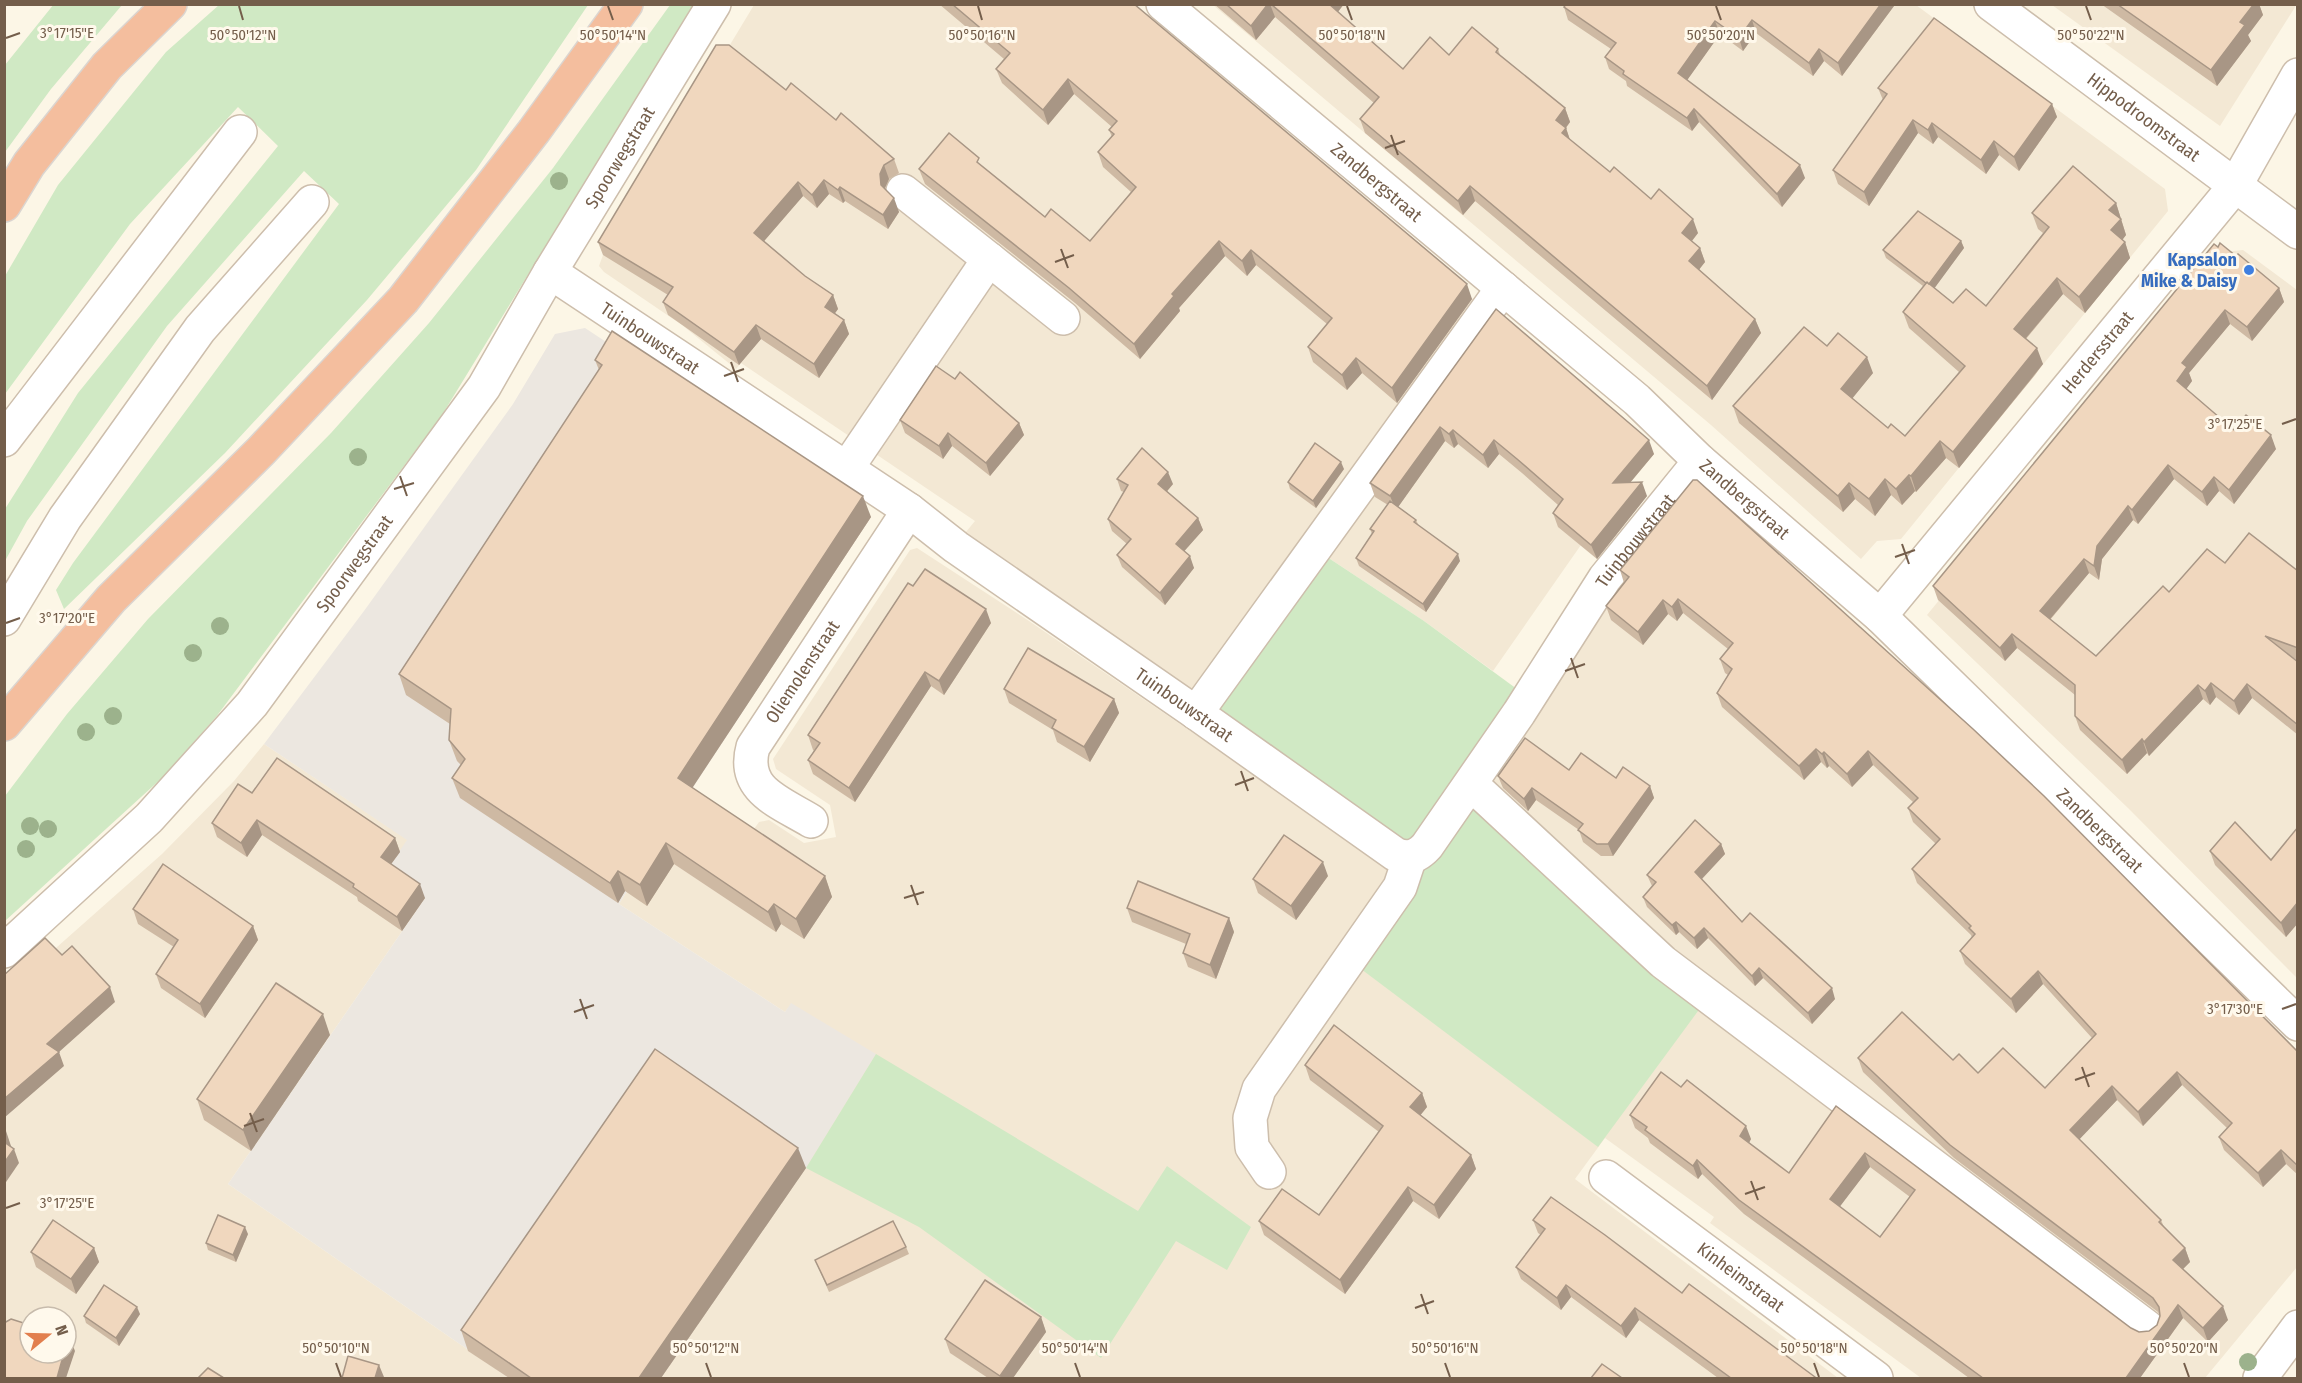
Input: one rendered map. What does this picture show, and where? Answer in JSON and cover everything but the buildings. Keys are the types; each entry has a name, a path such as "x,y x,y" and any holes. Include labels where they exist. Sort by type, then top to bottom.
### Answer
{"highway":[{"path":"4,205 29,164 107,66 170,4"},
{"path":"4,724 111,599 261,451 403,300 534,131 626,4"}],"street":[{"name":"Spoorwegstraat","path":"4,951 149,818 252,704 484,387 550,272 714,4"},
{"name":"Zandbergstraat","path":"1163,4 1637,400 1700,461 1880,616 2298,1024"},
{"name":"Hippodroomstraat","path":"1991,4 2298,232"},
{"name":"Herdersstraat","path":"1880,616 2235,186 2298,75"},
{"path":"4,440 240,132"},
{"path":"903,191 1063,318"},
{"path":"4,619 65,519 200,328 312,202"},
{"path":"848,468 989,259"},
{"name":"Tuinbouwstraat","path":"550,272 909,510 957,547 1196,712 1395,854 1410,857 1427,846 1519,713 1605,578 1700,461"},
{"path":"1196,712 1503,288"},
{"name":"Oliemolenstraat","path":"811,821 759,787 751,768 753,747 909,510"},
{"path":"1471,783 1663,962 2147,1327"},
{"path":"1269,1172 1252,1147 1250,1118 1259,1089 1400,887 1410,857"},
{"name":"Kinheimstraat","path":"1606,1177 1876,1378"},
{"path":"2260,1378 2298,1327"}],"shaded area":[{"path":"2297,4 2220,126 2052,5"},
{"path":"754,5 1123,5 1480,305 1597,522 1493,671 1424,621 1315,549 1201,706 961,538 975,521 741,363 736,369 682,325 604,272 599,266 603,255"},
{"path":"1213,5 1916,5 2165,189 2168,211 1901,539 1877,541 1861,559 1711,425"},
{"path":"2243,250 2297,290 2297,978 2128,808 1927,615 2224,252"},
{"path":"585,328 871,517 619,904 785,1012 791,1003 876,1054 806,1168 661,1378 509,1378 228,1184 425,898 386,871 407,840 264,744 364,611 513,404 555,334"},
{"path":"1660,531 2297,1062 2297,1267 2205,1378 1921,1378 1710,1223 1714,1217 1605,1138 1575,1179 1838,1378 661,1378 792,1003 785,1012 619,904 692,789 754,829 759,822 769,820 804,843 836,837 830,805 776,769 773,759 910,550 917,548 1029,621 1413,883 1588,629"},
{"path":"264,744 408,840 425,898 228,1184 509,1378 5,1378 4,994 162,854 234,781"}],"green space":[{"path":"54,4 122,5 51,89 5,152 5,65"},
{"path":"219,5 588,5 476,170 367,300 225,453 64,609 56,590 73,563 339,204 304,171 167,326 27,521 5,561 5,509 78,393 278,146 238,107 130,224 5,394 5,276 58,185 166,52"},
{"path":"670,5 693,5 442,415 216,717 163,777 5,921 5,796 67,714 148,619 331,433 429,323 553,168"},
{"path":"1324,555 1424,621 1521,692 1414,843 1403,845 1210,713"},
{"path":"1472,799 1701,1007 1598,1147 1361,969 1413,883"},
{"path":"876,1054 1138,1211 1167,1166 1251,1227 1227,1270 1176,1241 1101,1358 919,1227 806,1168"}],"place":[{"name":"Kapsalon Mike & Daisy","path":"2249,270"}]}
